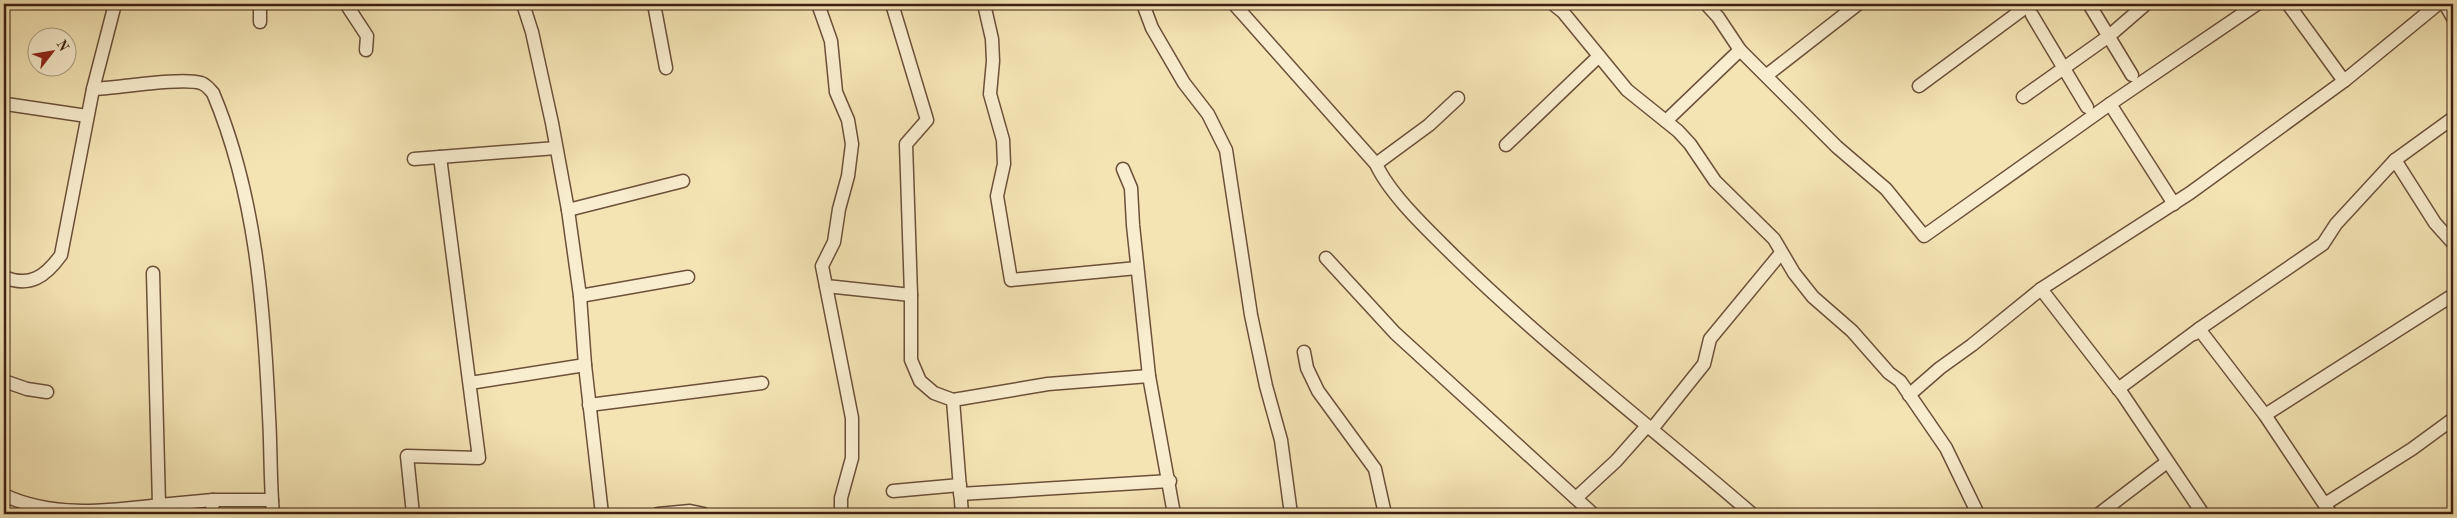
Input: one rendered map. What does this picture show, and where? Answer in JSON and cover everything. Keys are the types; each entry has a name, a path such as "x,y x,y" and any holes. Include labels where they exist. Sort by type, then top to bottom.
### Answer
{"street":[{"path":"4,277 18,283 29,281 52,268 61,255 87,116 115,4"},
{"path":"260,4 260,22"},
{"path":"346,4 367,36 366,50"},
{"path":"523,4 532,32 568,210 580,296 585,365 602,514"},
{"path":"654,4 666,68"},
{"path":"818,4 832,41 836,92 848,120 852,144 848,176 839,208 834,242 822,266 852,418 852,458 841,498 841,514"},
{"path":"892,4 927,120 906,144 911,295 911,360 920,381 934,393 952,400 1048,384 1149,376"},
{"path":"984,4 992,39 993,60 990,94 1003,140 1004,164 997,196 1011,280 1137,268"},
{"path":"1143,4 1152,28 1184,83 1208,114 1226,150 1251,315 1266,386 1281,440 1291,514"},
{"path":"1234,4 1376,164 1381,175 1426,228 1483,284 1752,514"},
{"path":"1553,4 1627,90 1666,121 1690,144 1715,181 1774,240 1794,273 1814,297 1866,344 1889,373 1900,381 1946,448 1978,514"},
{"path":"1706,4 1718,17 1740,50 1837,147 1886,189 1924,236 2110,104 2257,4"},
{"path":"1767,75 1858,4"},
{"path":"2089,4 2132,75"},
{"path":"2024,96 2109,36 2146,4"},
{"path":"2288,4 2344,81"},
{"path":"1910,395 1940,368 1972,345 2041,289 2174,204 2344,81 2438,4"},
{"path":"2445,4 2453,18"},
{"path":"1919,86 2031,9 2087,107"},
{"path":"1666,121 1740,50"},
{"path":"1506,145 1599,56"},
{"path":"93,90 182,82 200,83 207,86 213,93 246,197 255,246 269,414 274,514"},
{"path":"1376,164 1429,124 1458,98"},
{"path":"4,108 6,104 87,116"},
{"path":"2110,104 2174,204"},
{"path":"2120,392 2199,329 2323,244 2336,224 2395,160 2453,118"},
{"path":"414,159 556,148"},
{"path":"413,514 406,456 479,458 440,157"},
{"path":"2395,160 2435,223 2453,243"},
{"path":"1123,169 1131,188 1137,268 1149,376 1170,482 1174,514"},
{"path":"568,210 683,181"},
{"path":"1576,498 1650,428 1704,364 1710,338 1781,253"},
{"path":"1326,258 1395,333 1593,514"},
{"path":"153,273 159,505"},
{"path":"580,296 688,277"},
{"path":"826,286 911,295"},
{"path":"2041,289 2120,392 2203,514"},
{"path":"2265,415 2453,295"},
{"path":"2199,329 2265,415 2328,509 2453,419"},
{"path":"1304,352 1307,368 1318,391 1374,469 1385,514"},
{"path":"470,383 585,365"},
{"path":"4,381 26,389 47,392"},
{"path":"589,404 762,383"},
{"path":"952,400 962,514"},
{"path":"2099,514 2167,462"},
{"path":"893,491 1170,482"},
{"path":"4,495 18,502 50,510 85,512 213,500 272,500"},
{"path":"212,514 213,500"},
{"path":"658,514 690,511 704,514"}]}
